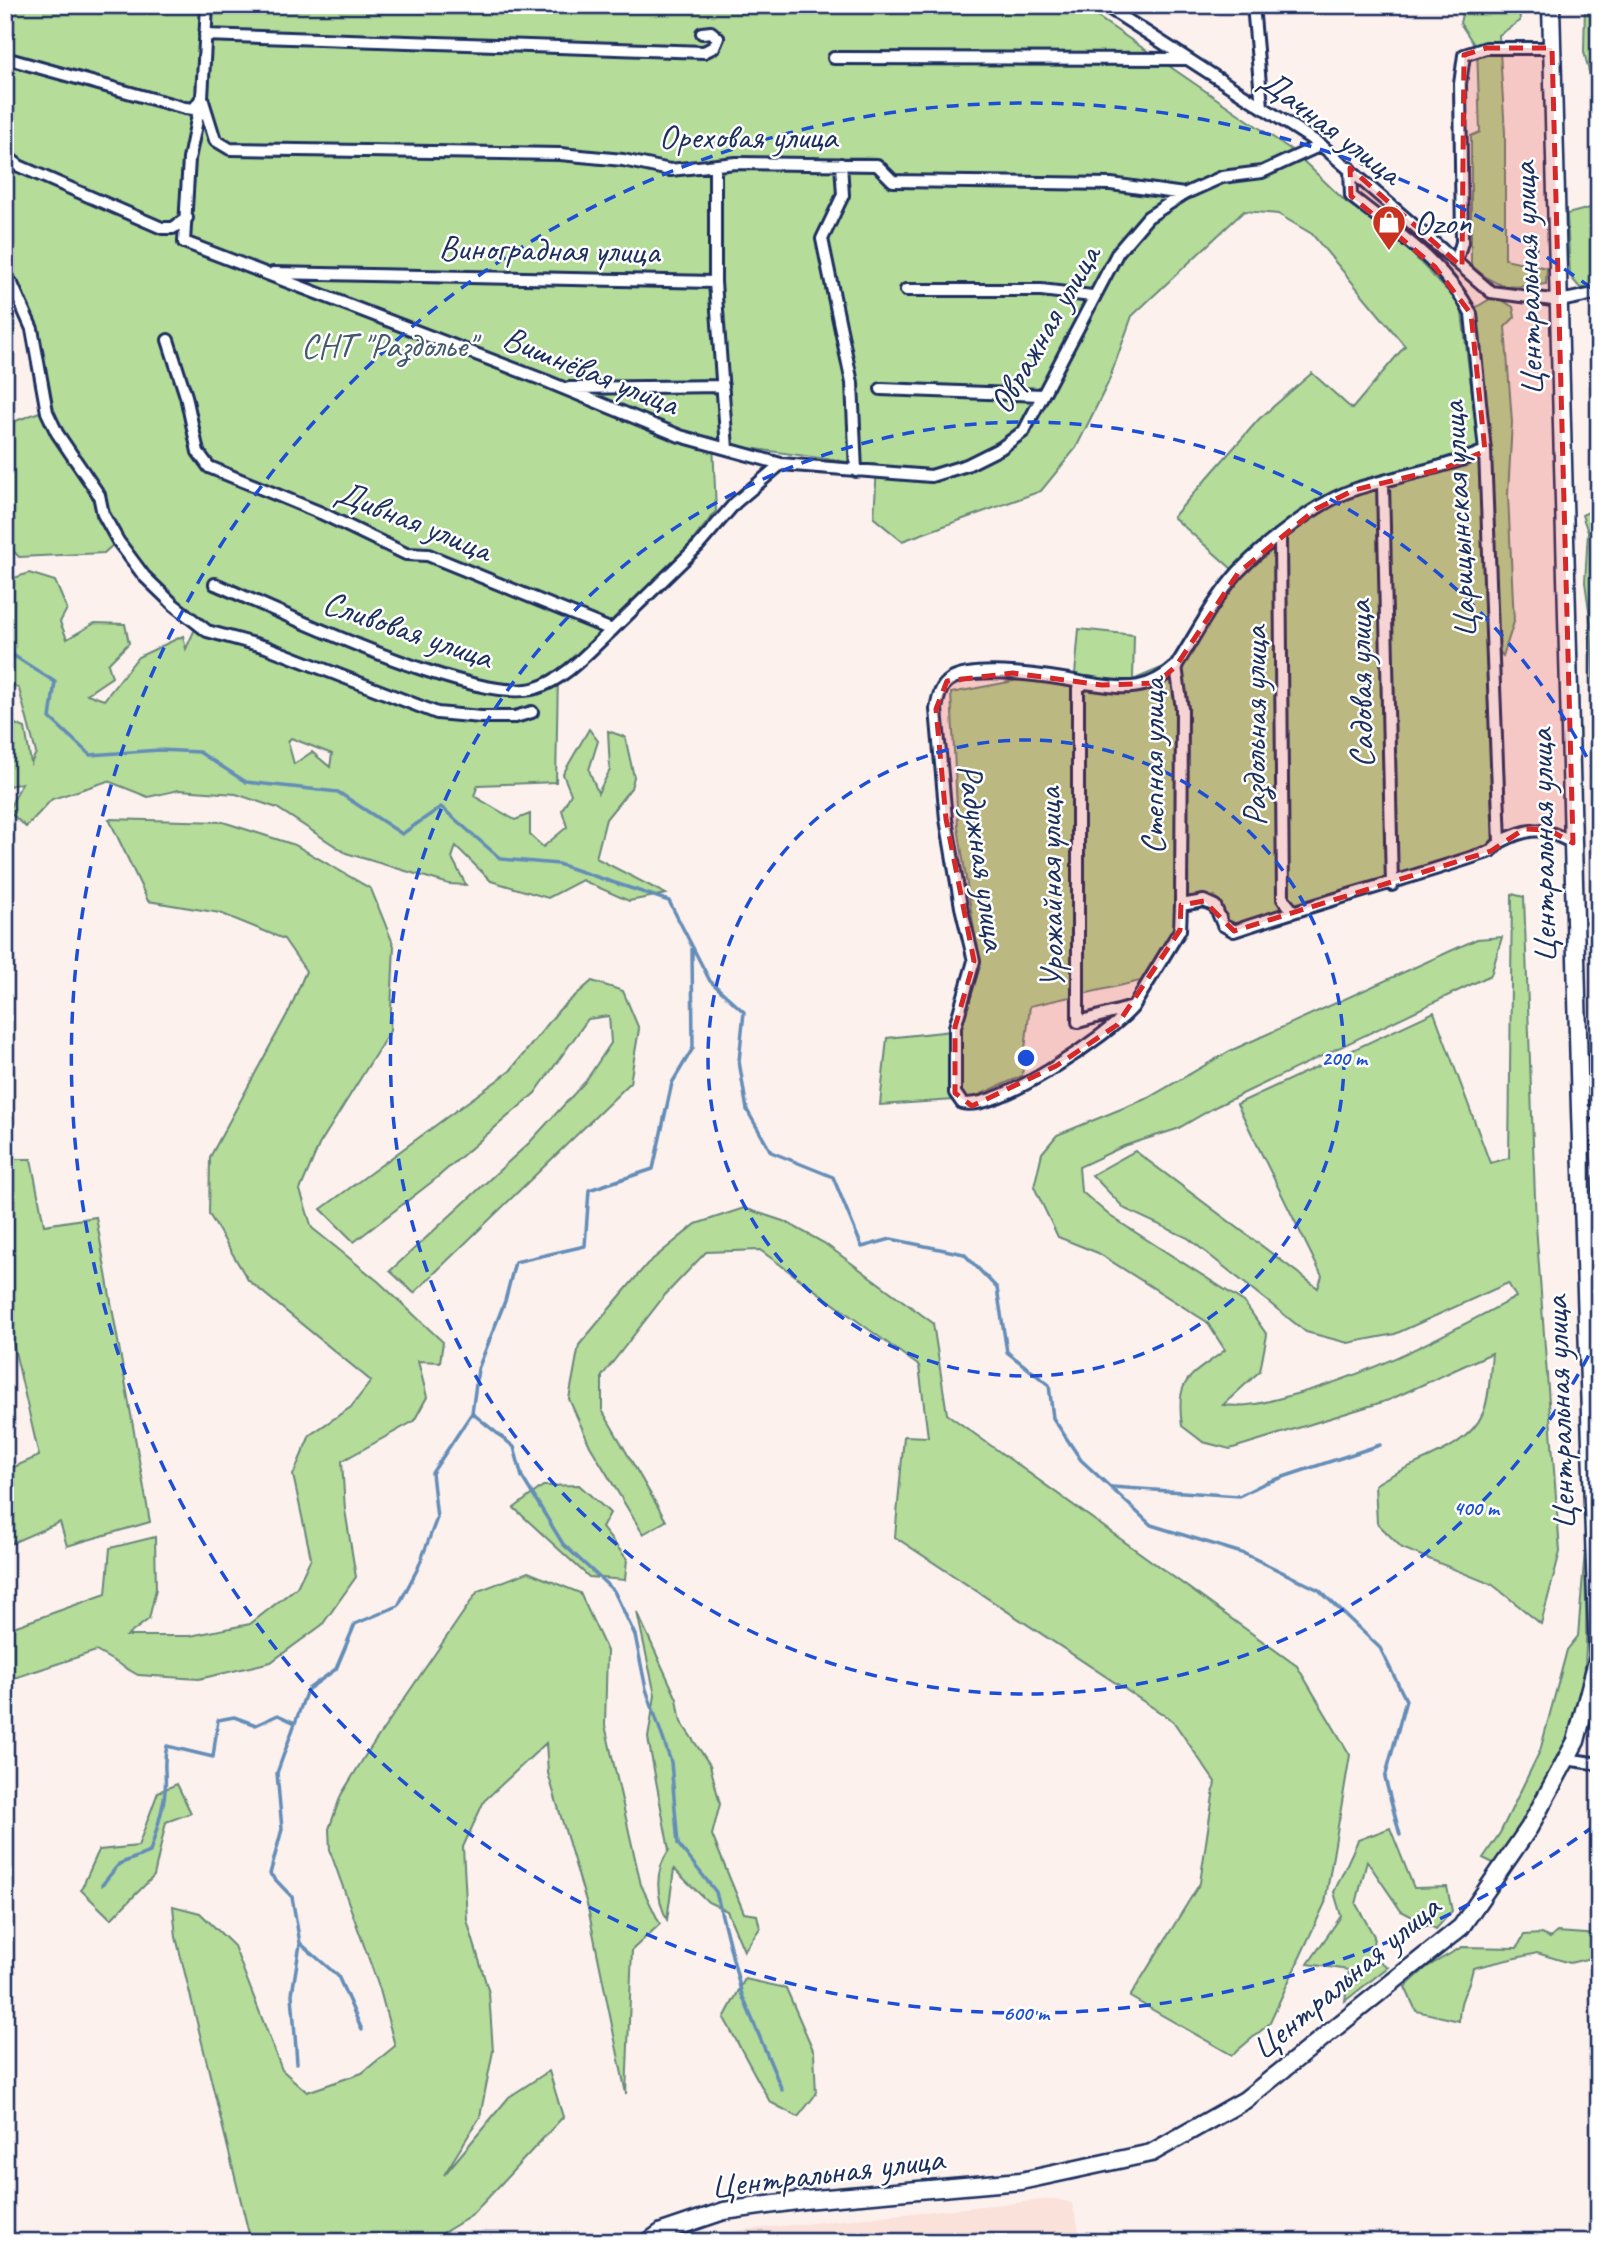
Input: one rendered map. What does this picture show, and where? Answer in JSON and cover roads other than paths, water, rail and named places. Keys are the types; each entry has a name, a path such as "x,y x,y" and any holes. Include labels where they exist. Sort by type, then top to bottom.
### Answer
{"street":[{"name":"Ореховая улица","path":"207,5 202,97 215,140 230,149 560,154 623,160 670,170 736,163 877,165 893,181 1111,184 1184,194"},
{"name":"Дачная улица","path":"1104,5 1321,145 1491,292 1560,300 1599,293"},
{"path":"1253,5 1262,107"},
{"name":"Центральная улица","path":"648,2242 662,2232 724,2211 1021,2181 1151,2153 1245,2100 1461,1927 1529,1828 1576,1741 1598,1657 1594,1394 1580,1110 1551,5"},
{"path":"205,35 352,42 704,51 714,47 718,38 711,32 702,33"},
{"path":"1456,262 1462,242 1460,84 1464,55 1486,48 1552,48"},
{"path":"5,58 185,108 194,109 202,97"},
{"path":"834,58 1188,59"},
{"name":"Вишнёвая улица","path":"202,97 189,159 184,242 267,272 680,436 727,449 715,282"},
{"path":"1184,194 1222,177 1262,172 1321,145"},
{"path":"5,155 19,166 162,228 173,228 187,218"},
{"path":"841,164 843,195 822,239 852,383 856,471"},
{"path":"715,167 715,282"},
{"name":"Царицынская улица","path":"1350,168 1351,196 1435,267 1463,297 1471,314 1485,452 1500,842"},
{"name":"Овражная улица","path":"727,449 781,464 931,477 967,465 1001,449 1024,431 1092,296 1118,252 1148,217 1184,194"},
{"name":"Виноградная улица","path":"267,272 715,282"},
{"path":"5,280 12,284 32,329 47,412 57,433 99,495 103,514 118,541 144,576 174,605 207,631 266,647 437,713 481,717 515,716 532,712"},
{"path":"906,290 1041,290 1092,296"},
{"name":"Дивная улица","path":"168,340 186,396 198,452 209,467 321,513 406,554 428,555 612,630"},
{"path":"563,388 723,386"},
{"path":"881,390 1042,395"},
{"name":"Степная улица","path":"1485,452 1445,468 1354,490 1316,509 1238,573 1176,666 1182,709 1181,905 1205,901 1215,906 1223,925 1234,931 1293,911 1392,885 1491,852 1500,842"},
{"path":"612,630 698,546 735,503 781,464"},
{"name":"Садовая улица","path":"1383,483 1392,885"},
{"name":"Раздольная улица","path":"1280,537 1283,899 1293,911"},
{"name":"Сливовая улица","path":"215,584 294,620 416,667 497,689 535,689 562,675 612,630"},
{"path":"1084,683 1133,687 1157,683 1176,666"},
{"name":"Радужная улица","path":"1084,683 1013,673 960,675 947,681 940,693 936,709 946,819 961,908 974,961 954,1027 955,1093 961,1103 972,1106 990,1101 1056,1066 1118,1025 1133,1007"},
{"name":"Урожайная улица","path":"1084,683 1078,688 1076,702 1078,1022 1133,1007"},
{"path":"1500,842 1524,830 1549,830 1573,842"},
{"path":"1133,1007 1180,930 1181,905"},
{"path":"1580,1110 1599,1114"},
{"path":"1566,1759 1599,1764"}],"waterway":[{"path":"5,650 55,682 50,718 90,755 159,750 199,752 246,782 338,792 402,834 441,807 501,859 558,864 669,901 710,981 744,1012 739,1061 747,1110 771,1152 833,1177 862,1247 891,1239 964,1254 997,1288 1007,1352 1049,1385 1053,1418 1081,1460 1151,1525 1245,1554 1319,1590 1380,1648 1406,1700 1385,1778 1400,1835"},
{"path":"692,949 693,1048 672,1083 653,1169 589,1190 585,1246 515,1262 505,1301 478,1369 472,1413 514,1447 522,1477 563,1544 614,1591 635,1635 646,1689 671,1762 678,1844 716,1892 742,1995 782,2090"},
{"path":"362,2030 338,1976 300,1943 292,1897 270,1874 282,1829 277,1773 307,1690 336,1669 355,1624 398,1606 418,1568 437,1518 432,1473 472,1413"},
{"path":"1112,1487 1239,1496 1265,1483 1380,1445"},
{"path":"102,1885 119,1864 150,1852 164,1799 167,1746 213,1757 218,1720 234,1717 256,1725 278,1715 295,1723"},
{"path":"297,2063 292,1994 300,1944"}],"place":[{"name":"Ozon","path":"1389,252"}],"park label":[{"name":"СНТ \"Раздолье\"","path":"388,345"}]}
